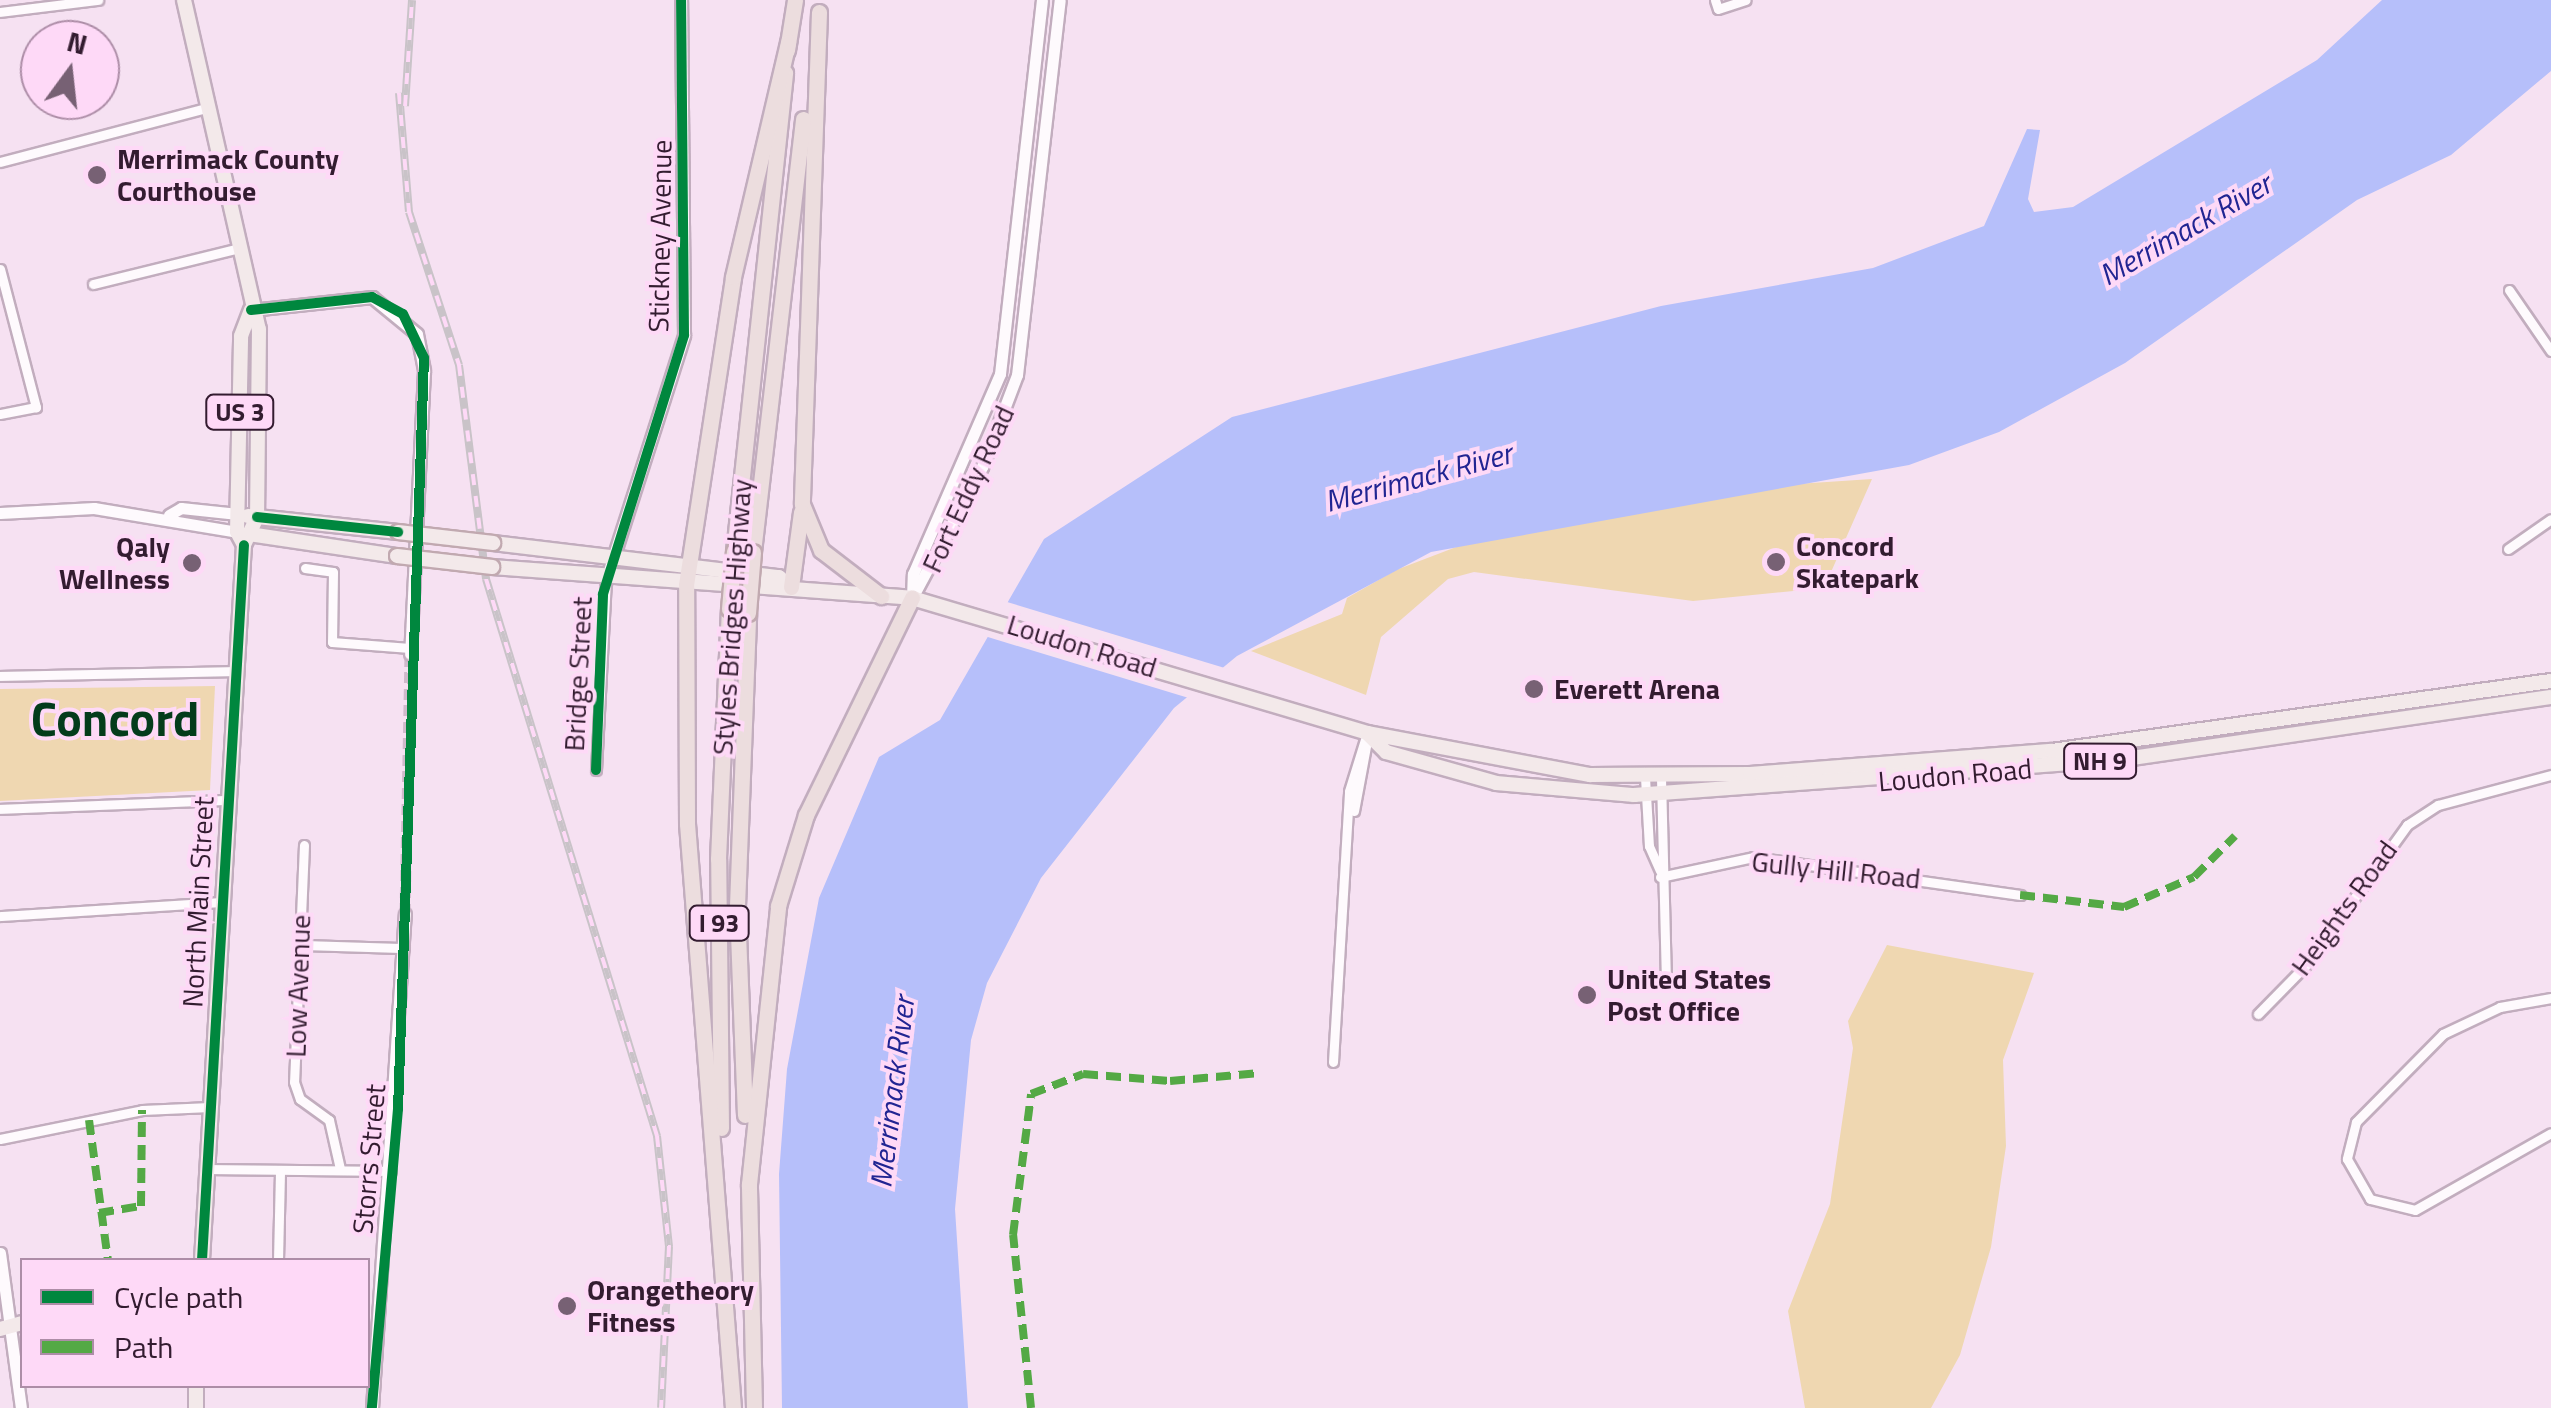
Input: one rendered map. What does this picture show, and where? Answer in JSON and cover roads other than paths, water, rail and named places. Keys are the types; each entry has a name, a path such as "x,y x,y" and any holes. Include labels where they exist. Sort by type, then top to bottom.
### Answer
{"highway":[{"name":"Styles Bridges Highway","path":"719,1237 718,859 730,609 795,0"},
{"name":"Styles Bridges Highway","path":"749,1184 736,906 748,612 820,6"},
{"path":"792,587 802,504 820,6"},
{"path":"719,1237 687,824 686,584 733,276 788,42"},
{"path":"802,504 820,550 881,596"},
{"path":"749,1184 766,968 791,857 912,598"},
{"name":"I 93","path":"749,1184 754,1408"},
{"name":"I 93","path":"719,1237 734,1408"}],"main road":[{"name":"North Main Street","path":"184,0 240,248 261,377 257,517 245,537"},
{"name":"North Main Street","path":"202,1258 226,800 245,537 238,514 241,336 251,310"},
{"name":"NH 9","path":"238,514 257,517"},
{"name":"Loudon Road","path":"257,517 688,564 779,577 792,587"},
{"name":"Loudon Road","path":"245,537 606,580 777,594 792,587 912,598 980,615 1367,733 1555,772 1653,778 2127,744 2551,681"},
{"name":"Loudon Road","path":"1367,733 1386,752 1496,783 1646,795 2107,761 2551,697"}],"street":[{"path":"0,12 98,0"},
{"name":"Stickney Avenue","path":"606,580 684,336 681,0"},
{"name":"Fort Eddy Road","path":"912,598 913,574 1000,374 1042,0"},
{"name":"Fort Eddy Road","path":"912,598 982,467 1017,375 1060,0"},
{"path":"1716,4 1746,0"},
{"path":"0,162 209,107"},
{"path":"94,284 240,248"},
{"path":"0,269 36,407 0,414"},
{"path":"2509,290 2551,351"},
{"path":"251,310 372,296 418,334 424,371 410,650 332,642 333,572 305,568"},
{"path":"0,513 64,506 169,516 245,537"},
{"path":"169,516 181,508 238,514"},
{"path":"2508,549 2551,519"},
{"name":"Bridge Street","path":"596,770 606,580"},
{"path":"0,676 234,671"},
{"path":"1332,1062 1354,812 1349,791 1367,733"},
{"name":"Heights Road","path":"2258,1014 2305,966 2408,825 2438,805 2551,775"},
{"path":"1653,778 1662,794 1660,874 1666,982"},
{"path":"1653,778 1646,795 1660,874"},
{"path":"0,809 226,800"},
{"name":"Low Avenue","path":"304,845 294,1082 300,1099 329,1120 340,1170"},
{"name":"Gully Hill Road","path":"1660,874 1753,857 2020,895"},
{"path":"0,916 221,902"},
{"name":"Storrs Street","path":"372,1408 373,1301 392,1171 405,914"},
{"path":"300,945 404,948"},
{"path":"2551,998 2500,1006 2442,1034 2356,1122 2347,1159 2363,1193 2406,1211 2551,1133"},
{"path":"0,1139 142,1110 210,1108"},
{"path":"209,1169 392,1171"},
{"path":"278,1258 280,1170"},
{"path":"0,1253 21,1408"}],"water":[{"name":"Merrimack River","path":"2382,0 2551,0 2551,71 2451,155 2357,200 2125,363 1999,432 1909,465 1431,552 1237,656 1174,708 1041,878 987,983 971,1040 955,1209 968,1408 782,1408 779,1174 787,1069 819,898 879,757 940,720 1044,539 1232,417 1661,306 1873,268 1984,226 2027,129 2040,130 2028,199 2034,212 2073,207 2317,60"}],"tunnel":[{"path":"405,914 410,654"}],"railway":[{"path":"405,106 412,0"},
{"path":"399,93 409,212 459,365 486,579 657,1136 669,1246 661,1408"}],"place":[{"name":"Merrimack County Courthouse","path":"97,175"},
{"name":"Concord Skatepark","path":"1776,562"},
{"name":"Qaly Wellness","path":"192,563"},
{"name":"Everett Arena","path":"1534,689"},
{"name":"United States Post Office","path":"1587,995"},
{"name":"Orangetheory Fitness","path":"567,1306"}],"district":[{"name":"Concord","path":"115,719"}]}
